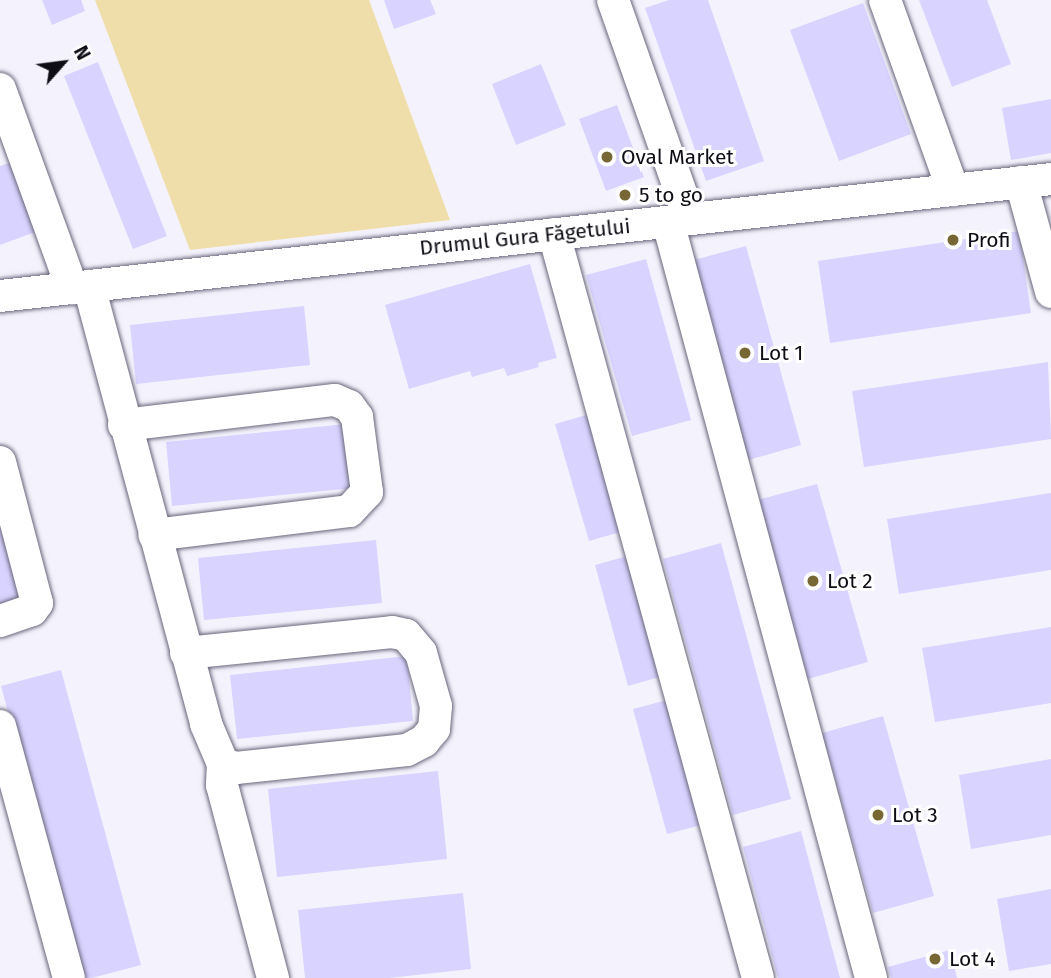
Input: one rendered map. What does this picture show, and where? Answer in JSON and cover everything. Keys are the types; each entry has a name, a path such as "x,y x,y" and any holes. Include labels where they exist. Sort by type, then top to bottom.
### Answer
{"street":[{"path":"885,0 953,190"},
{"path":"619,2 679,220 871,978"},
{"path":"0,89 80,287 124,425 206,724 223,764 222,785 273,978"},
{"path":"1036,181 1051,292"},
{"name":"Drumul Gura Făgetului","path":"0,296 1036,181"},
{"path":"554,234 758,978"},
{"path":"124,425 335,400 349,407 358,417 367,492 349,511 154,535"},
{"path":"0,462 37,603 32,610 0,621"},
{"path":"186,653 392,632 406,635 421,653 436,706 434,729 424,741 407,750 236,768 223,764"},
{"path":"0,726 69,978"}],"shaded area":[{"path":"95,0 369,0 450,220 190,250"}],"building":[{"path":"42,0 81,0 85,11 52,25"},
{"path":"384,0 430,0 436,14 394,29"},
{"path":"669,0 708,0 764,161 706,181 645,8"},
{"path":"919,0 987,0 1011,64 952,87"},
{"path":"863,3 911,134 839,161 790,30"},
{"path":"98,62 167,236 133,249 64,76"},
{"path":"541,64 566,125 516,145 492,84"},
{"path":"1051,99 1051,153 1011,160 1002,108"},
{"path":"617,105 644,177 606,191 579,119"},
{"path":"13,162 38,231 0,245 0,166"},
{"path":"1019,231 1031,313 830,343 818,261"},
{"name":"Lot 1","path":"746,246 801,445 745,461 690,261"},
{"path":"646,259 691,420 632,436 586,275"},
{"path":"530,264 557,358 538,363 539,367 507,376 504,368 472,377 470,371 409,389 385,305"},
{"path":"304,306 310,365 136,384 130,325"},
{"path":"1048,362 1051,439 864,467 852,391"},
{"path":"590,414 624,531 589,541 555,424"},
{"path":"346,424 353,488 172,506 166,442"},
{"name":"Lot 2","path":"817,484 868,662 808,679 757,500"},
{"path":"1051,493 1051,570 899,594 887,519"},
{"path":"0,502 27,596 0,604"},
{"path":"376,540 382,603 204,620 198,558"},
{"path":"721,543 791,799 733,815 663,559"},
{"path":"631,555 663,676 628,686 595,565"},
{"path":"1051,627 1051,703 935,722 922,648"},
{"path":"407,656 413,721 237,739 230,675"},
{"path":"61,670 141,965 92,978 81,978 1,686"},
{"path":"671,699 705,824 667,834 633,709"},
{"name":"Lot 3","path":"883,716 934,896 873,913 822,733"},
{"path":"1051,759 1051,835 971,849 959,775"},
{"path":"438,771 447,859 277,877 268,789"},
{"path":"801,831 840,978 778,978 743,847"},
{"path":"1051,889 1051,964 1009,971 997,899"},
{"path":"463,893 471,969 389,978 305,978 298,910"},
{"name":"Lot 4","path":"950,950 957,978 891,978 888,967"}],"place":[{"name":"Oval Market","path":"607,157"},
{"name":"5 to go","path":"625,195"},
{"name":"Profi","path":"953,240"},
{"name":"Lot 1","path":"745,353"},
{"name":"Lot 2","path":"813,581"},
{"name":"Lot 3","path":"878,815"},
{"name":"Lot 4","path":"935,959"}]}
